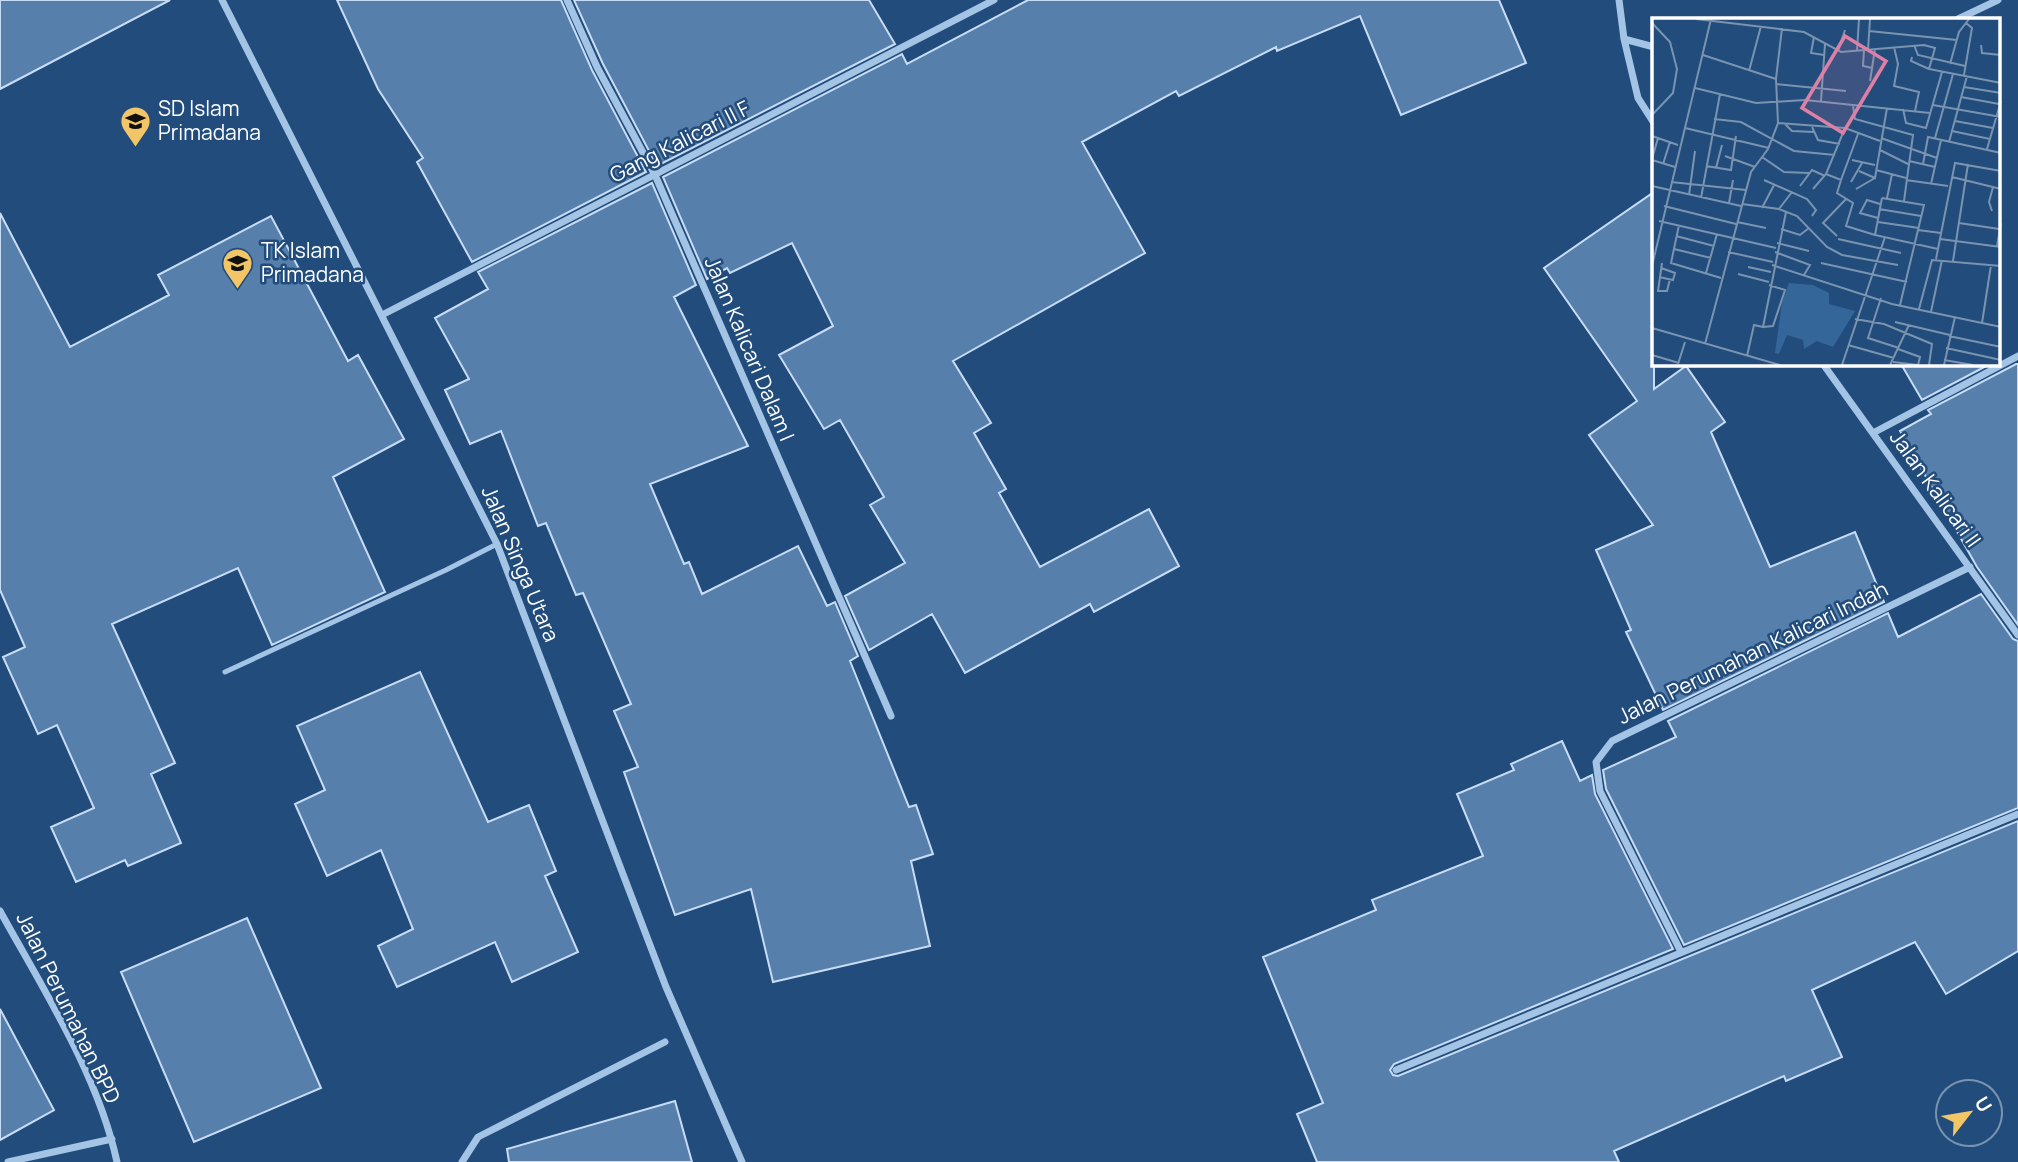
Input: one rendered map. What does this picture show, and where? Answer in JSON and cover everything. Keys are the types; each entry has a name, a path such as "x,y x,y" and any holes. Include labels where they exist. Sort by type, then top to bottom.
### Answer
{"street":[{"name":"Jalan Singa Utara","path":"222,0 496,544 666,987 742,1162"},
{"name":"Jalan Kalicari Dalam I","path":"568,0 597,67 655,175 891,716"},
{"name":"Gang Kalicari II F","path":"382,315 994,0"},
{"path":"1619,0 1638,99 1652,120"},
{"path":"1960,18 1998,0"},
{"path":"1625,40 1652,47"},
{"path":"2000,366 2018,356"},
{"name":"Jalan Kalicari II","path":"1824,366 2018,635"},
{"path":"1873,433 1999,366"},
{"name":"Jalan Perumahan Kalicari Indah","path":"1681,952 1600,790 1596,762 1612,741 1970,567"},
{"path":"1396,1070 2018,814"},
{"name":"Jalan Perumahan BPD","path":"0,911 58,1017 86,1075 112,1139 117,1162"},
{"path":"462,1162 478,1138 665,1042"},
{"path":"8,1162 112,1139"}],"lane":[{"path":"225,672 446,570 496,544"}],"building":[{"path":"0,0 170,0 0,89"},
{"path":"337,0 561,0 592,70 646,172 472,262 417,162 423,158 378,89"},
{"path":"574,0 869,0 895,44 657,166 603,64"},
{"path":"1028,0 1499,0 1526,63 1401,115 1360,16 1277,51 1276,47 1179,96 1176,91 1082,142 1145,253 953,361 991,423 974,433 1006,489 999,493 1040,567 1149,509 1179,566 1094,612 1090,604 965,673 932,614 869,650 845,596 905,563 870,505 884,497 840,420 824,429 779,355 833,326 792,243 730,273 727,268 707,279 663,177 902,54 907,64"},
{"path":"652,183 696,285 674,297 748,446 650,484 684,564 689,562 702,594 798,546 827,606 835,602 858,656 850,661 909,807 916,805 933,854 911,861 930,946 773,982 751,889 675,915 624,772 638,767 614,711 631,704 583,593 576,595 546,523 538,526 501,431 470,444 445,390 469,379 435,318 488,289 478,272"},
{"path":"1652,193 1654,389 1686,366 1725,422 1711,432 1770,567 1855,532 1884,602 1663,710 1626,632 1631,630 1596,550 1653,525 1589,435 1637,401 1544,268"},
{"path":"0,213 70,347 169,295 158,275 271,216 348,361 358,355 404,439 333,477 385,592 272,645 238,568 112,624 175,763 151,774 181,843 128,866 125,860 76,882 51,827 94,808 57,725 38,734 3,657 25,647 0,590"},
{"path":"2016,364 2018,625 1977,567 1900,431 1931,414 1928,410"},
{"path":"1902,366 1986,366 1922,400"},
{"path":"1981,594 2013,639 2018,641 2018,808 1684,945 1606,789 1603,770 1676,737 1668,721 1888,613 1898,637"},
{"path":"420,672 488,822 529,805 556,871 545,876 578,952 512,982 495,942 397,987 378,946 413,929 381,850 327,876 295,804 325,790 297,726"},
{"path":"1562,741 1580,781 1592,775 1595,794 1673,949 1394,1064 1390,1070 1393,1075 1398,1076 2018,821 2018,951 1946,994 1915,942 1812,990 1842,1057 1786,1081 1784,1076 1614,1151 1619,1162 1317,1162 1297,1114 1323,1103 1263,957 1376,910 1372,900 1483,856 1457,794 1514,770 1511,764"},
{"path":"247,918 321,1088 194,1142 121,972"},
{"path":"0,1009 54,1110 0,1140"},
{"path":"675,1101 692,1162 509,1162 507,1149"}],"place":[{"name":"SD Islam Primadana","path":"135,148"},
{"name":"TK Islam Primadana","path":"238,290"}]}
